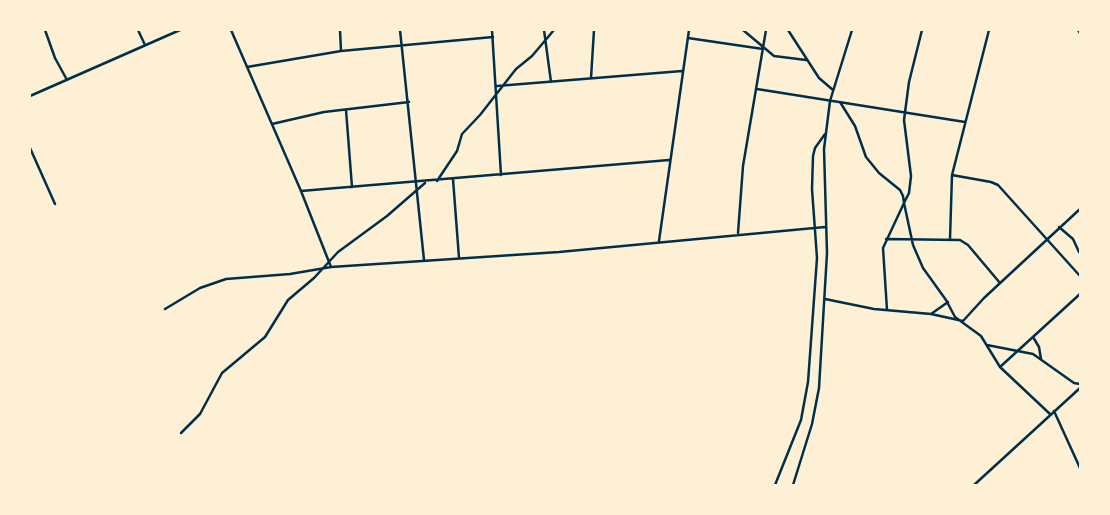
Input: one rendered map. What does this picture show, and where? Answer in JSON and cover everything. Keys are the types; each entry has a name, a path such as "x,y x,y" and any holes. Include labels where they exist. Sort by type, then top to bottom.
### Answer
{"street":[{"path":"45,30 55,58 67,80"},
{"path":"138,30 145,45"},
{"path":"30,96 173,31 180,30"},
{"path":"231,30 301,191 331,267"},
{"path":"340,30 341,51"},
{"path":"400,30 424,260"},
{"path":"492,30 497,86 501,175"},
{"path":"544,30 551,82"},
{"path":"437,180 456,151 462,134 516,69 554,30"},
{"path":"591,78 594,30"},
{"path":"659,241 669,160 689,30"},
{"path":"743,30 763,49 778,58 806,60"},
{"path":"738,233 743,166 766,30"},
{"path":"788,30 819,78 833,90"},
{"path":"793,485 800,468 817,398 825,299 826,252 823,165 830,101 852,30"},
{"path":"887,310 883,263 886,239 909,193 911,176 904,127 905,112 909,82 922,30"},
{"path":"950,239 952,175 989,30"},
{"path":"247,67 341,51 493,37"},
{"path":"688,38 763,49"},
{"path":"497,86 682,71"},
{"path":"757,89 965,122"},
{"path":"272,124 302,116 409,102"},
{"path":"840,102 855,126 866,157 879,173 900,190 912,238 923,268 948,302 955,317 981,336 1000,368 1050,414"},
{"path":"346,110 352,187"},
{"path":"775,485 801,420 808,382 817,258 812,189 813,156 815,148 826,133"},
{"path":"30,148 55,204"},
{"path":"301,191 669,160"},
{"path":"952,175 998,185 1080,276"},
{"path":"453,179 459,258"},
{"path":"181,433 200,414 222,373 265,337 283,306 323,269 338,252 388,216 426,181"},
{"path":"963,321 1000,283 1080,209"},
{"path":"165,309 200,288 214,282 331,267 560,252 738,233 825,227"},
{"path":"1059,227 1073,239 1080,252"},
{"path":"886,239 960,240 968,245 1000,283"},
{"path":"1000,368 1080,294"},
{"path":"825,299 887,310 931,314 963,321"},
{"path":"931,314 948,302"},
{"path":"1033,337 1039,347 1041,359"},
{"path":"987,345 1029,352 1070,381 1080,384"},
{"path":"974,485 1080,388"},
{"path":"1054,411 1080,468"}]}
